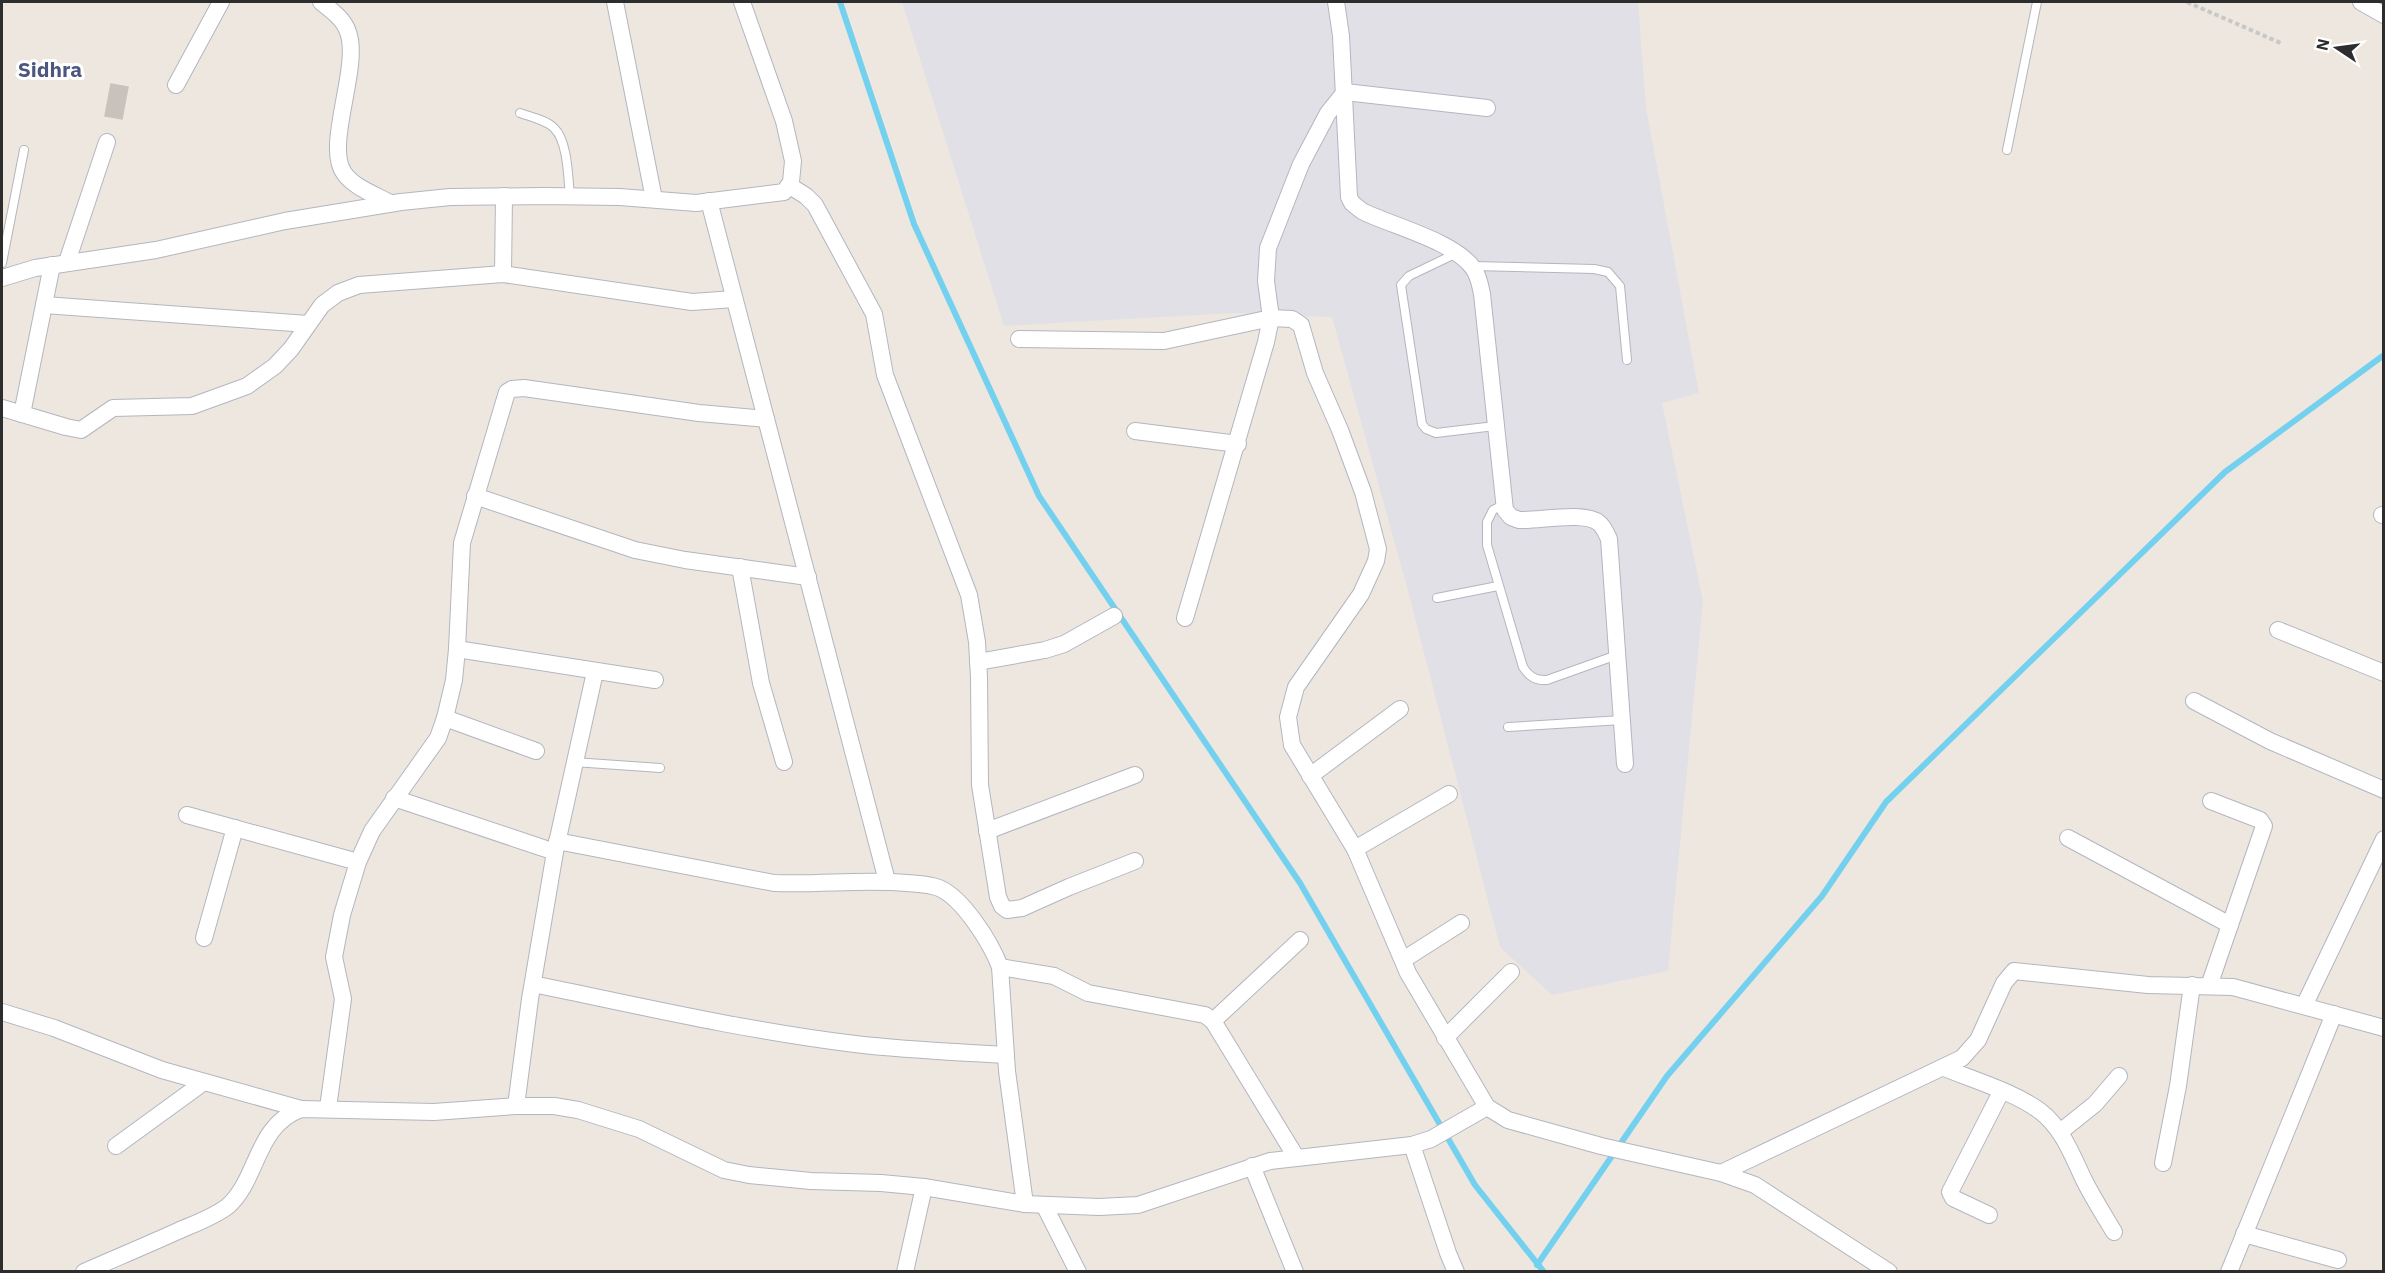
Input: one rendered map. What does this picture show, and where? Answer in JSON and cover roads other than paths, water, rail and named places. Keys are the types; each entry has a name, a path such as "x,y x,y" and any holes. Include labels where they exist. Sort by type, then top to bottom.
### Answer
{"street":[{"path":"176,85 221,2"},
{"path":"321,2 345,25 350,35 351,47 339,145 340,167 353,182 390,203"},
{"path":"615,2 654,199"},
{"path":"2,278 60,264 156,250 285,221 390,203 450,197 504,196 709,201 784,192 790,186 793,161 784,121 742,2"},
{"path":"1336,2 1345,92 1347,191 1352,203 1368,214 1457,253 1472,266 1479,278 1503,505 1507,514 1514,518 1586,518 1598,521 1605,529 1609,539 1625,764"},
{"path":"2361,2 2384,15"},
{"path":"1345,92 1487,108"},
{"path":"1185,618 1238,444 1266,342 1271,318 1266,282 1268,248 1301,165 1328,113 1345,92"},
{"path":"22,414 44,305 107,142"},
{"path":"790,186 815,205 874,314 885,375 969,595 977,642 980,785 998,897 1002,906 1007,910 1022,908 1135,861"},
{"path":"503,274 504,196"},
{"path":"709,201 887,881"},
{"path":"2,408 81,430 113,408 192,406 247,386 260,378 291,349 322,305 338,293 358,285 503,274 692,303 734,299"},
{"path":"44,305 308,324"},
{"path":"1019,339 1164,341 1271,318 1292,319 1302,327 1315,372 1364,492 1377,549 1376,561 1361,594 1301,678 1292,696 1288,717 1292,745 1355,849 1402,960 1444,1038 1487,1107 1508,1120 1601,1146 1721,1173 1755,1185 1889,1272"},
{"path":"328,1108 343,999 335,968 335,950 342,915 358,862 372,831 438,738 445,718 454,680 457,649 460,558 505,395 512,389 524,388 699,413 766,419"},
{"path":"1135,430 1238,444"},
{"path":"476,496 635,550 808,577"},
{"path":"740,567 761,682 784,762"},
{"path":"978,662 1045,650 1064,644 1114,616"},
{"path":"2278,630 2384,674"},
{"path":"457,649 655,680"},
{"path":"516,1106 533,984 556,847 594,672"},
{"path":"2194,701 2270,741 2384,790"},
{"path":"1310,776 1400,709"},
{"path":"445,718 537,751"},
{"path":"987,831 1135,775"},
{"path":"1355,849 1449,794"},
{"path":"394,798 556,847 774,884 887,881 932,886 953,897 981,932 995,954 1000,967 1013,1127 1025,1204"},
{"path":"2209,986 2264,826 2260,820 2211,801"},
{"path":"187,815 358,862"},
{"path":"204,938 236,828"},
{"path":"2068,838 2230,925"},
{"path":"2304,1006 2384,839"},
{"path":"1402,960 1461,923"},
{"path":"1213,1022 1300,940"},
{"path":"1000,967 1040,972 1054,976 1088,993 1198,1013 1213,1022 1296,1157"},
{"path":"1721,1173 1962,1058 1978,1040 2004,982 2014,971 2112,982 2233,987 2384,1028"},
{"path":"1444,1038 1511,972"},
{"path":"533,984 693,1018 799,1036 857,1044 1006,1055"},
{"path":"2163,1163 2183,1058 2192,985"},
{"path":"2,1012 54,1028 162,1070 301,1108 434,1112 516,1106 554,1106 579,1110 639,1129 724,1170 749,1175 811,1181 924,1187 1025,1204 1099,1207 1138,1205 1252,1166 1296,1157 1412,1145 1431,1139 1487,1107"},
{"path":"2229,1272 2334,1014"},
{"path":"1944,1068 2038,1110 2060,1132 2114,1232"},
{"path":"2060,1132 2095,1104 2119,1076"},
{"path":"116,1146 204,1082"},
{"path":"1989,1215 1953,1198 1950,1192 2001,1092"},
{"path":"84,1272 207,1218 227,1206 237,1195 274,1127 287,1114 301,1108"},
{"path":"1412,1145 1456,1272"},
{"path":"1252,1166 1295,1272"},
{"path":"905,1272 924,1187"},
{"path":"1044,1205 1078,1272"},
{"path":"2244,1233 2338,1260"}],"lane":[{"path":"2007,150 2037,2"},
{"path":"520,113 549,124 560,135 567,165 570,196"},
{"path":"2,263 24,150"},
{"path":"1457,253 1409,276 1401,285 1422,424 1426,429 1436,433 1495,426"},
{"path":"1472,266 1594,269 1608,272 1620,286 1627,360"},
{"path":"1503,505 1493,510 1486,525 1487,545 1523,667 1532,678 1547,680 1617,655"},
{"path":"1437,598 1498,586"},
{"path":"1508,728 1622,720"},
{"path":"574,762 660,768"}],"waterway":[{"path":"840,2 914,224 1039,496 1300,883 1475,1185 1544,1272"},
{"path":"1537,1265 1667,1076 1822,896 1886,802 2225,472 2384,355"}],"district":[{"name":"Sidhra","path":"50,69"}]}
